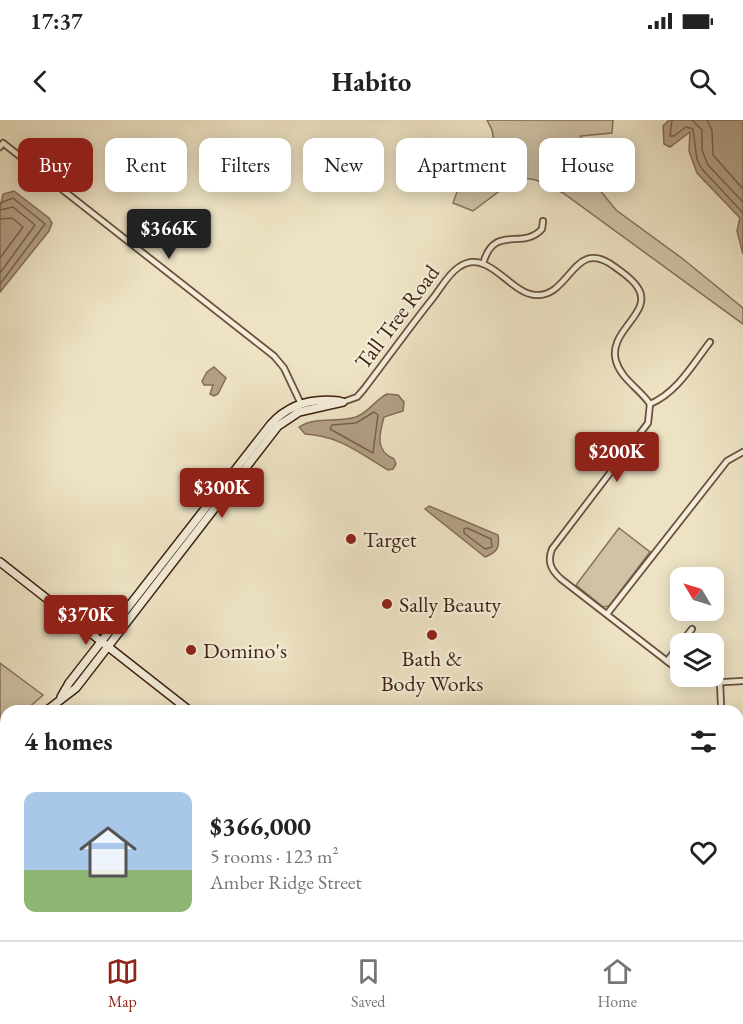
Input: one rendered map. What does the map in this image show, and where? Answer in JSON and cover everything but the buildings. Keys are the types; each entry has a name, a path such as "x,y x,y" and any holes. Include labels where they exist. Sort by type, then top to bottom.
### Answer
{"street":[{"path":"2,145 274,356 284,368 302,404"},
{"path":"543,221 542,228 528,238 507,238 498,241 488,251 483,264 522,291 535,295 551,291 578,263 592,257 605,260 629,278 639,289 641,303 639,310 619,336 615,357 621,372 650,404 649,420 642,433 552,549 547,559 555,573 670,663"},
{"name":"Tall Tree Road","path":"105,644 278,426 299,412 357,397 455,270 468,263 483,264"},
{"path":"650,404 669,394 710,342"},
{"name":"Tall Tree Road","path":"53,705 76,688 105,644 271,424 291,407 330,400 343,402"},
{"path":"607,614 727,461 743,452"},
{"path":"0,562 182,705"},
{"path":"667,661 692,629"},
{"path":"724,683 743,681"},
{"path":"720,687 721,705"}],"shaded area":[{"path":"487,120 613,120 612,133 581,136 581,138 539,138 539,181 527,178 527,138 493,138"},
{"path":"457,192 498,192 473,211 453,203"},
{"path":"561,192 601,192 616,210 683,259 743,308 743,324"},
{"path":"619,528 650,552 609,606 603,607 576,585"},
{"path":"0,663 43,695 32,705 0,705"}],"water":[{"path":"669,120 743,120 743,254 737,231 740,218 697,173 689,151 690,132 670,147 664,144 663,126"},
{"path":"14,191 49,218 52,223 49,231 0,292 0,208 3,194"},
{"path":"214,367 226,378 218,394 214,396 210,394 213,385 204,385 202,381 207,372"},
{"path":"387,394 398,395 404,402 403,411 384,417 381,430 381,447 388,456 394,459 396,464 393,469 388,470 329,438 305,434 299,427 312,422 356,417"},
{"path":"429,506 498,535 497,549 485,557 425,509"}],"place":[{"name":"Target","path":"351,539"},
{"name":"Sally Beauty","path":"387,604"},
{"name":"Bath & Body Works","path":"432,635"},
{"name":"Domino's","path":"191,650"}]}
